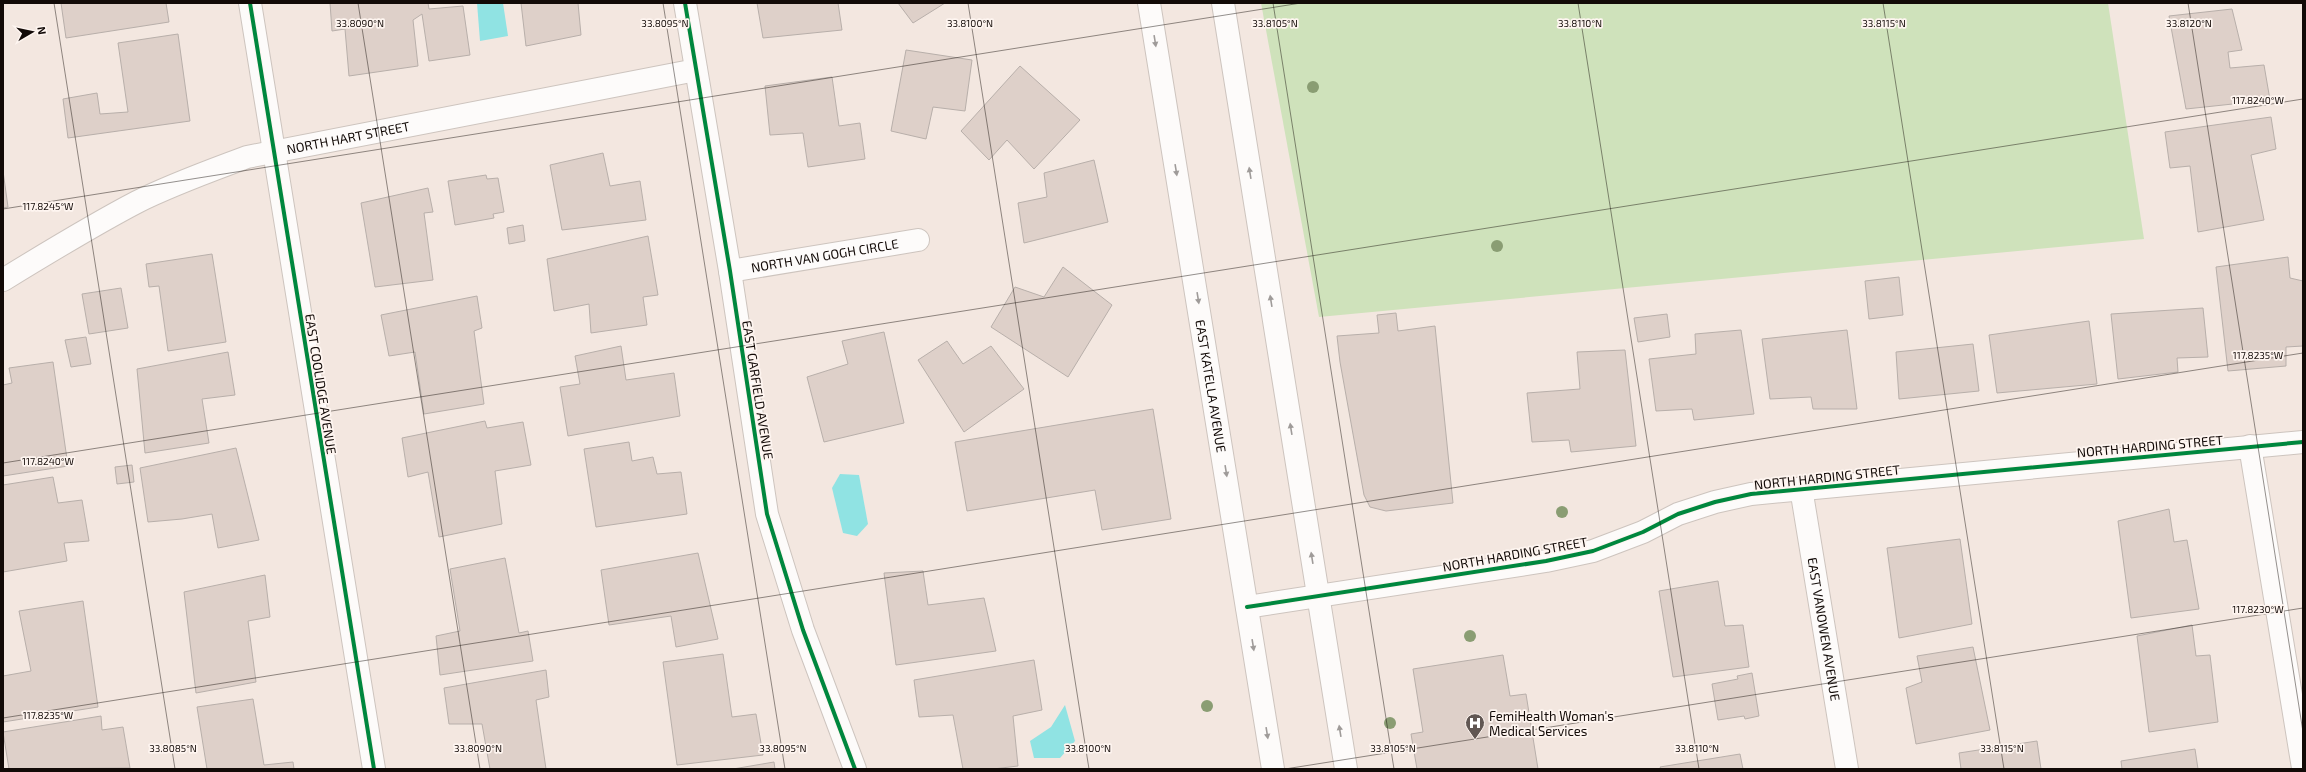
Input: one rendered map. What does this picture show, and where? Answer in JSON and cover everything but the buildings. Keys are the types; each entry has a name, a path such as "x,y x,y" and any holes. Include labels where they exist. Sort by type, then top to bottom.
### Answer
{"street":[{"name":"EAST COOLIDGE AVENUE","path":"250,3 374,769"},
{"name":"EAST GARFIELD AVENUE","path":"685,3 730,271 767,514 803,630 855,769"},
{"name":"EAST KATELLA AVENUE","path":"1149,3 1272,769"},
{"path":"1223,3 1346,769"},
{"name":"NORTH HART STREET","path":"3,280 45,254 138,202 206,172 247,157 696,70"},
{"name":"NORTH VAN GOGH CIRCLE","path":"730,271 918,240"},
{"name":"NORTH HARDING STREET","path":"1247,607 1546,561 1586,553 1643,532 1678,514 1715,502 1751,494 1801,488 2303,442"},
{"path":"2250,446 2303,768"},
{"name":"EAST VANOWEN AVENUE","path":"1801,488 1847,769"}],"green space":[{"path":"1261,3 2108,3 2144,239 1319,317"}],"water":[{"path":"477,3 503,3 508,36 480,41"},
{"path":"840,474 859,475 868,524 857,536 843,533 832,488"},
{"path":"1065,705 1075,741 1060,758 1034,758 1030,741 1051,727"}],"cycle path":[{"path":"250,3 374,769"},
{"path":"685,3 730,271 767,514 803,630 855,769"},
{"path":"1247,607 1546,561 1593,551 1643,532 1678,514 1715,502 1751,494 2303,442"}],"place":[{"name":"FemiHealth Woman's Medical Services","path":"1475,740"}]}
